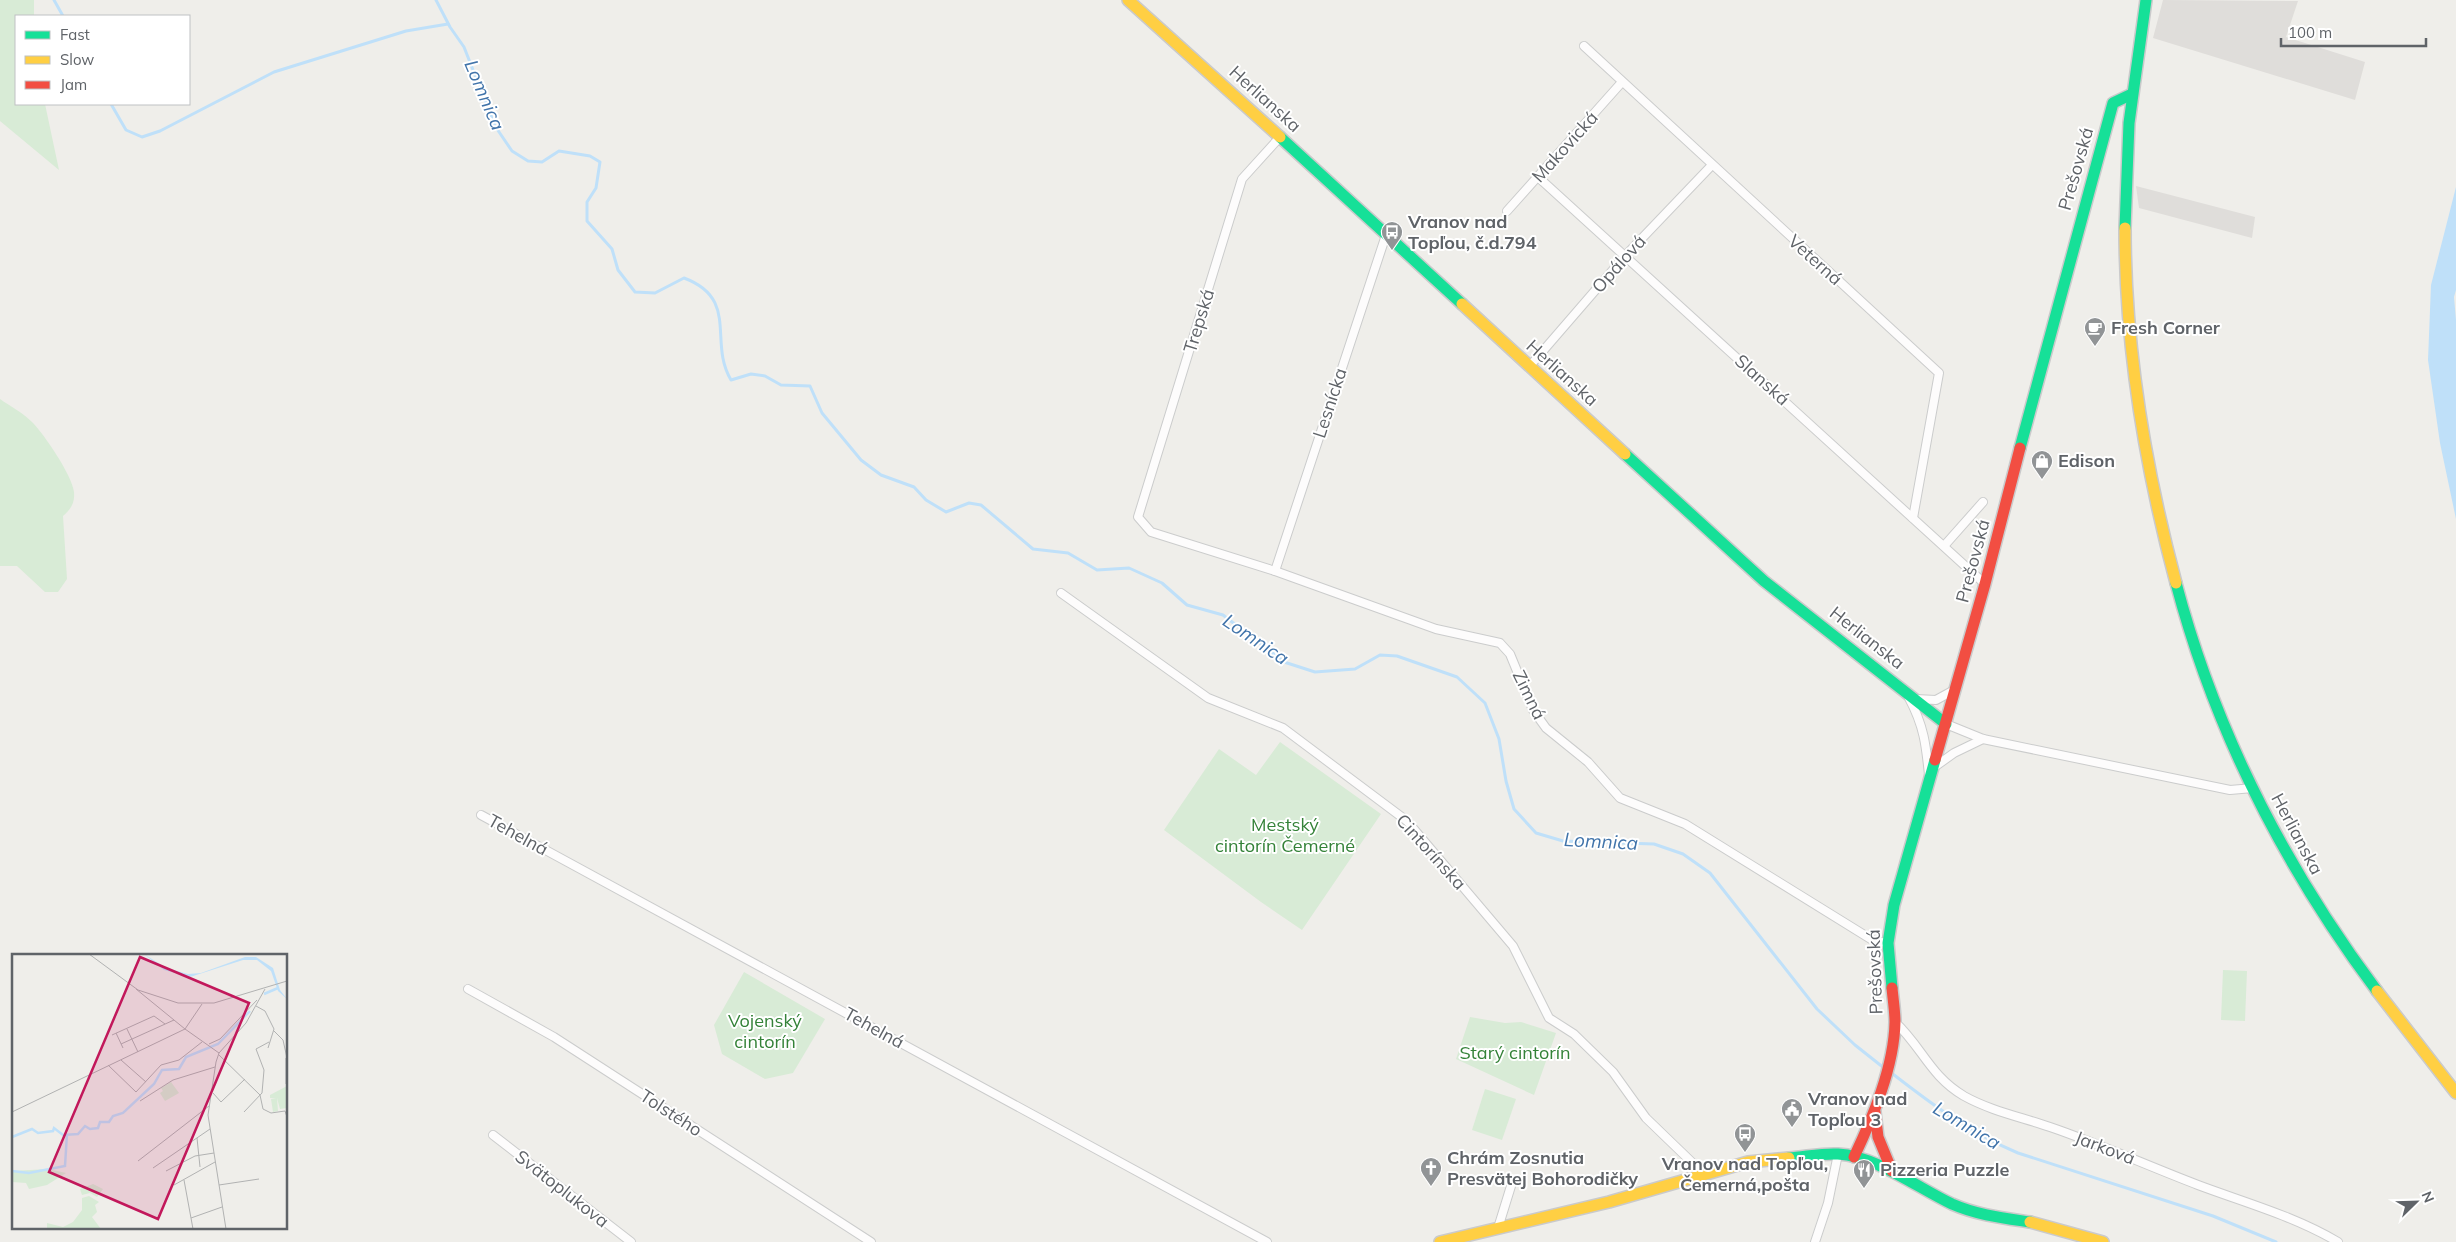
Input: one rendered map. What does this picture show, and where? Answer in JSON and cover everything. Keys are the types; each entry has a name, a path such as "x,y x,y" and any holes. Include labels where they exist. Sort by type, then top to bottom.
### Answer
{"main road":[{"name":"Herlianska","path":"1128,0 1280,136 1529,367 1764,581 1946,724"},
{"path":"2146,0 2132,94 2126,162 2126,277 2133,363 2143,440 2167,551 2190,631 2217,705 2253,788"},
{"name":"Prešovská","path":"1854,1157 1875,1112 1891,1050 1895,1022 1888,944 1894,905 1985,584 2035,388 2113,103 2119,98 2132,94"},
{"name":"Herlianska","path":"2253,788 2287,855 2318,906 2392,1014 2456,1092"},
{"path":"1875,1112 1878,1137 1892,1171"},
{"path":"1440,1242 1609,1202 1703,1173 1748,1162 1838,1154 1854,1157 1892,1171 1953,1204 1984,1215 2046,1225 2104,1242"}],"street":[{"name":"Veterná","path":"1584,46 1939,373 1913,518"},
{"name":"Makovická","path":"1507,212 1622,82"},
{"name":"Trepská","path":"1138,517 1242,179 1280,136"},
{"name":"Opálová","path":"1529,367 1625,256 1712,165"},
{"name":"Slanská","path":"1538,177 1985,584"},
{"name":"Lesnícka","path":"1275,571 1386,235"},
{"path":"1944,546 1982,502"},
{"name":"Zimná","path":"1138,517 1151,532 1275,571 1436,629 1500,643 1510,654 1533,710 1546,728 1588,762 1620,798 1685,824 1874,941 1888,944"},
{"name":"Cintorínska","path":"1061,593 1208,698 1283,728 1407,821 1513,946 1549,1018 1574,1034 1613,1072 1646,1118 1703,1173"},
{"path":"1916,699 1936,700 1956,689"},
{"path":"1905,690 1922,724 1931,774"},
{"name":"Herlianska","path":"1946,724 1983,739 2230,790 2253,788"},
{"path":"1931,774 1954,753 1983,739"},
{"name":"Tehelná","path":"481,815 1267,1242"},
{"name":"Tolstého","path":"468,989 554,1037 870,1242"},
{"name":"Jarková","path":"1895,1022 1908,1034 1924,1060 1938,1077 1964,1095 1995,1110 2049,1127 2196,1184 2268,1209 2314,1228 2338,1242"},
{"name":"Svätoplukova","path":"493,1135 632,1242"},
{"path":"1815,1242 1828,1203 1838,1154"},
{"path":"1498,1228 1511,1186"}],"shaded area":[{"path":"2163,0 2298,1 2286,37 2365,62 2355,100 2153,38"},
{"path":"2136,186 2255,217 2252,238 2139,208"}],"green space":[{"path":"0,0 34,0 34,15 15,15 15,105 45,105 59,170 0,121"},
{"path":"0,399 32,422 57,455 72,485 74,492 73,503 63,516 67,579 58,592 45,592 17,566 0,566"},
{"name":"Mestský cintorín Čemerné","path":"1280,742 1381,814 1302,930 1164,830 1219,749 1256,775"},
{"path":"2223,970 2247,971 2245,1021 2221,1020"},
{"name":"Vojenský cintorín","path":"744,972 825,1019 793,1073 765,1079 722,1054 714,1025"},
{"name":"Starý cintorín","path":"1470,1017 1505,1023 1521,1022 1556,1033 1534,1095 1456,1059"},
{"path":"1485,1089 1516,1099 1502,1140 1472,1130"}],"water":[{"path":"2456,187 2456,290 2454,297 2456,320 2456,519 2440,443 2428,360 2431,285"}],"waterway":[{"path":"54,0 62,15"},
{"name":"Lomnica","path":"436,0 450,27 464,47 495,126 512,151 528,161 542,162 559,151 590,156 600,162 596,188 587,202 587,221 612,249 618,270 635,292 655,293 684,278 701,287 712,297 720,323 725,366 731,380 751,374 765,376 781,385 810,386 822,413 861,460 881,475 914,487 926,500 946,512 969,503 981,505 1033,549 1068,553 1097,570 1129,568 1162,583 1187,605 1223,615 1284,662 1315,672 1355,669 1380,655 1397,656 1457,677 1485,703 1499,739 1506,781 1514,809 1536,833 1563,841 1654,844 1683,854 1710,873 1817,1009 1855,1045 1884,1068"},
{"path":"112,105 126,130 142,137 160,131 274,72 406,31 448,24"},
{"name":"Lomnica","path":"1889,1071 1935,1106 1967,1127 2018,1153 2213,1216 2276,1242"}],"traffic: fast":[{"path":"2125,228 2129,123 2146,0"},
{"path":"2020,448 2113,103 2132,94"},
{"path":"1280,137 1462,304"},
{"path":"1625,454 1764,581 1946,724"},
{"path":"2176,583 2192,638 2211,692 2257,797 2313,897 2377,991"},
{"path":"1892,988 1888,943 1894,905 1935,760"},
{"path":"1789,1158 1832,1154 1852,1156 1882,1166 1961,1208 1990,1216 2030,1222"}],"traffic: slow":[{"path":"1128,0 1280,137"},
{"path":"2125,228 2129,318 2139,407 2155,495 2176,583"},
{"path":"1462,304 1625,454"},
{"path":"2377,991 2456,1093"},
{"path":"1440,1242 1609,1202 1748,1162 1789,1158"},
{"path":"2030,1222 2103,1242"}],"traffic: jam":[{"path":"1935,760 1985,584 2020,448"},
{"path":"1854,1157 1875,1109 1887,1074 1894,1039 1895,1022 1892,988"},
{"path":"1875,1112 1878,1137 1892,1171"}],"place":[{"name":"Vranov nad Topľou, č.d.794","path":"1392,251"},
{"name":"Fresh Corner","path":"2095,347"},
{"name":"Edison","path":"2042,480"},
{"name":"Vranov nad Topľou 3","path":"1792,1128"},
{"name":"Vranov nad Topľou, Čemerná,pošta","path":"1745,1153"},
{"name":"Chrám Zosnutia Presvätej Bohorodičky","path":"1431,1187"},
{"name":"Pizzeria Puzzle","path":"1864,1189"}]}
